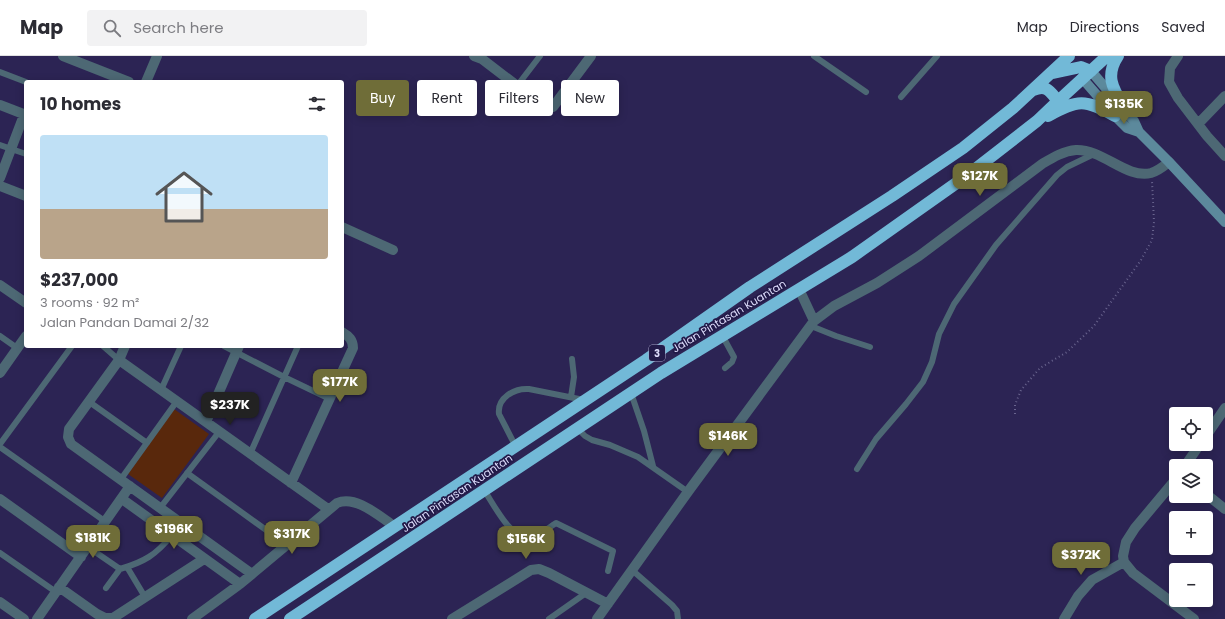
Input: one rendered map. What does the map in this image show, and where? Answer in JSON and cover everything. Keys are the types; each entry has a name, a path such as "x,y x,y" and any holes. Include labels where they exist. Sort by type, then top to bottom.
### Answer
{"highway":[{"name":"Jalan Pintasan Kuantan","path":"255,619 646,360 750,287 892,196 963,148 1013,108 1069,56"},
{"name":"Jalan Pintasan Kuantan","path":"298,617 631,392 722,335 852,257 965,177 1037,121 1058,101 1084,68 1107,56"},
{"path":"1118,56 1111,68 1111,76 1115,92 1125,109"},
{"path":"1049,74 1061,70 1084,68"},
{"path":"1032,90 1040,87 1047,88 1058,101"},
{"path":"1037,121 1068,106 1078,103 1092,104 1115,116"}],"street":[{"path":"63,56 124,80"},
{"path":"147,80 157,56"},
{"path":"553,107 591,56"},
{"path":"1178,56 1170,68 1169,82 1178,98 1207,136 1225,156"},
{"path":"480,57 509,80"},
{"path":"1084,68 1125,109 1134,121 1139,132 1170,162 1225,222"},
{"path":"1084,68 1115,116 1127,128 1139,132"},
{"path":"1199,124 1225,96"},
{"path":"0,105 24,115"},
{"path":"0,178 24,117"},
{"path":"597,619 812,323 834,306 877,283 919,256 1042,164 1056,156 1068,151 1076,150 1096,153 1129,171 1141,173 1159,169 1170,162"},
{"path":"0,186 24,195"},
{"path":"344,228 393,250"},
{"path":"0,285 24,302"},
{"path":"799,290 812,323"},
{"path":"291,483 353,348 353,342 349,336 344,333"},
{"path":"0,373 24,339"},
{"path":"124,348 118,360 69,429 68,437 71,444 252,574"},
{"path":"206,422 238,349"},
{"path":"118,360 328,510"},
{"path":"1213,426 1225,408"},
{"path":"37,619 130,486"},
{"path":"1169,487 1135,528 1126,542 1124,562 1133,573 1187,618"},
{"path":"0,498 81,556"},
{"path":"122,499 240,584"},
{"path":"192,619 240,584 328,510 343,500 349,500 369,509 394,526"},
{"path":"1213,500 1225,509"},
{"path":"58,590 97,614 105,618 113,618 204,559"},
{"path":"1064,619 1078,596 1092,580 1124,562"},
{"path":"452,619 531,570 539,570 549,573 608,604"},
{"path":"0,602 24,619"}],"lane":[{"path":"522,80 540,56"},
{"path":"814,56 866,92"},
{"path":"901,97 937,56"},
{"path":"0,72 24,81"},
{"path":"0,145 24,153"},
{"path":"857,469 876,439 923,382 932,362 939,334 946,318 954,304 996,245 1057,175 1096,153"},
{"path":"812,323 836,336 870,347"},
{"path":"722,335 734,357 732,362 724,368"},
{"path":"0,336 18,348"},
{"path":"71,348 0,445 106,522"},
{"path":"105,348 118,360"},
{"path":"161,390 180,348"},
{"path":"250,454 297,348"},
{"path":"238,349 284,378 330,399"},
{"path":"572,359 574,377 572,397"},
{"path":"516,447 498,414 498,408 506,396 522,388 586,400"},
{"path":"631,392 644,431 653,466"},
{"path":"88,401 147,443"},
{"path":"121,479 177,401"},
{"path":"577,428 585,436 592,440 638,457 653,466 688,492"},
{"path":"160,508 219,432"},
{"path":"187,473 287,545"},
{"path":"484,490 509,527 523,536 528,538 538,535 556,523 613,551 608,571"},
{"path":"106,588 120,569 152,556 172,535"},
{"path":"88,547 120,569"},
{"path":"0,553 58,590"},
{"path":"127,567 144,597"},
{"path":"632,570 672,605 677,611 678,619"},
{"path":"549,619 586,593"}],"path":[{"path":"1015,414 1015,406 1021,390 1040,368 1067,352 1094,326 1141,260 1152,240 1154,222 1151,172"}],"shaded area":[{"path":"174,409 209,434 162,498 128,474"}]}
